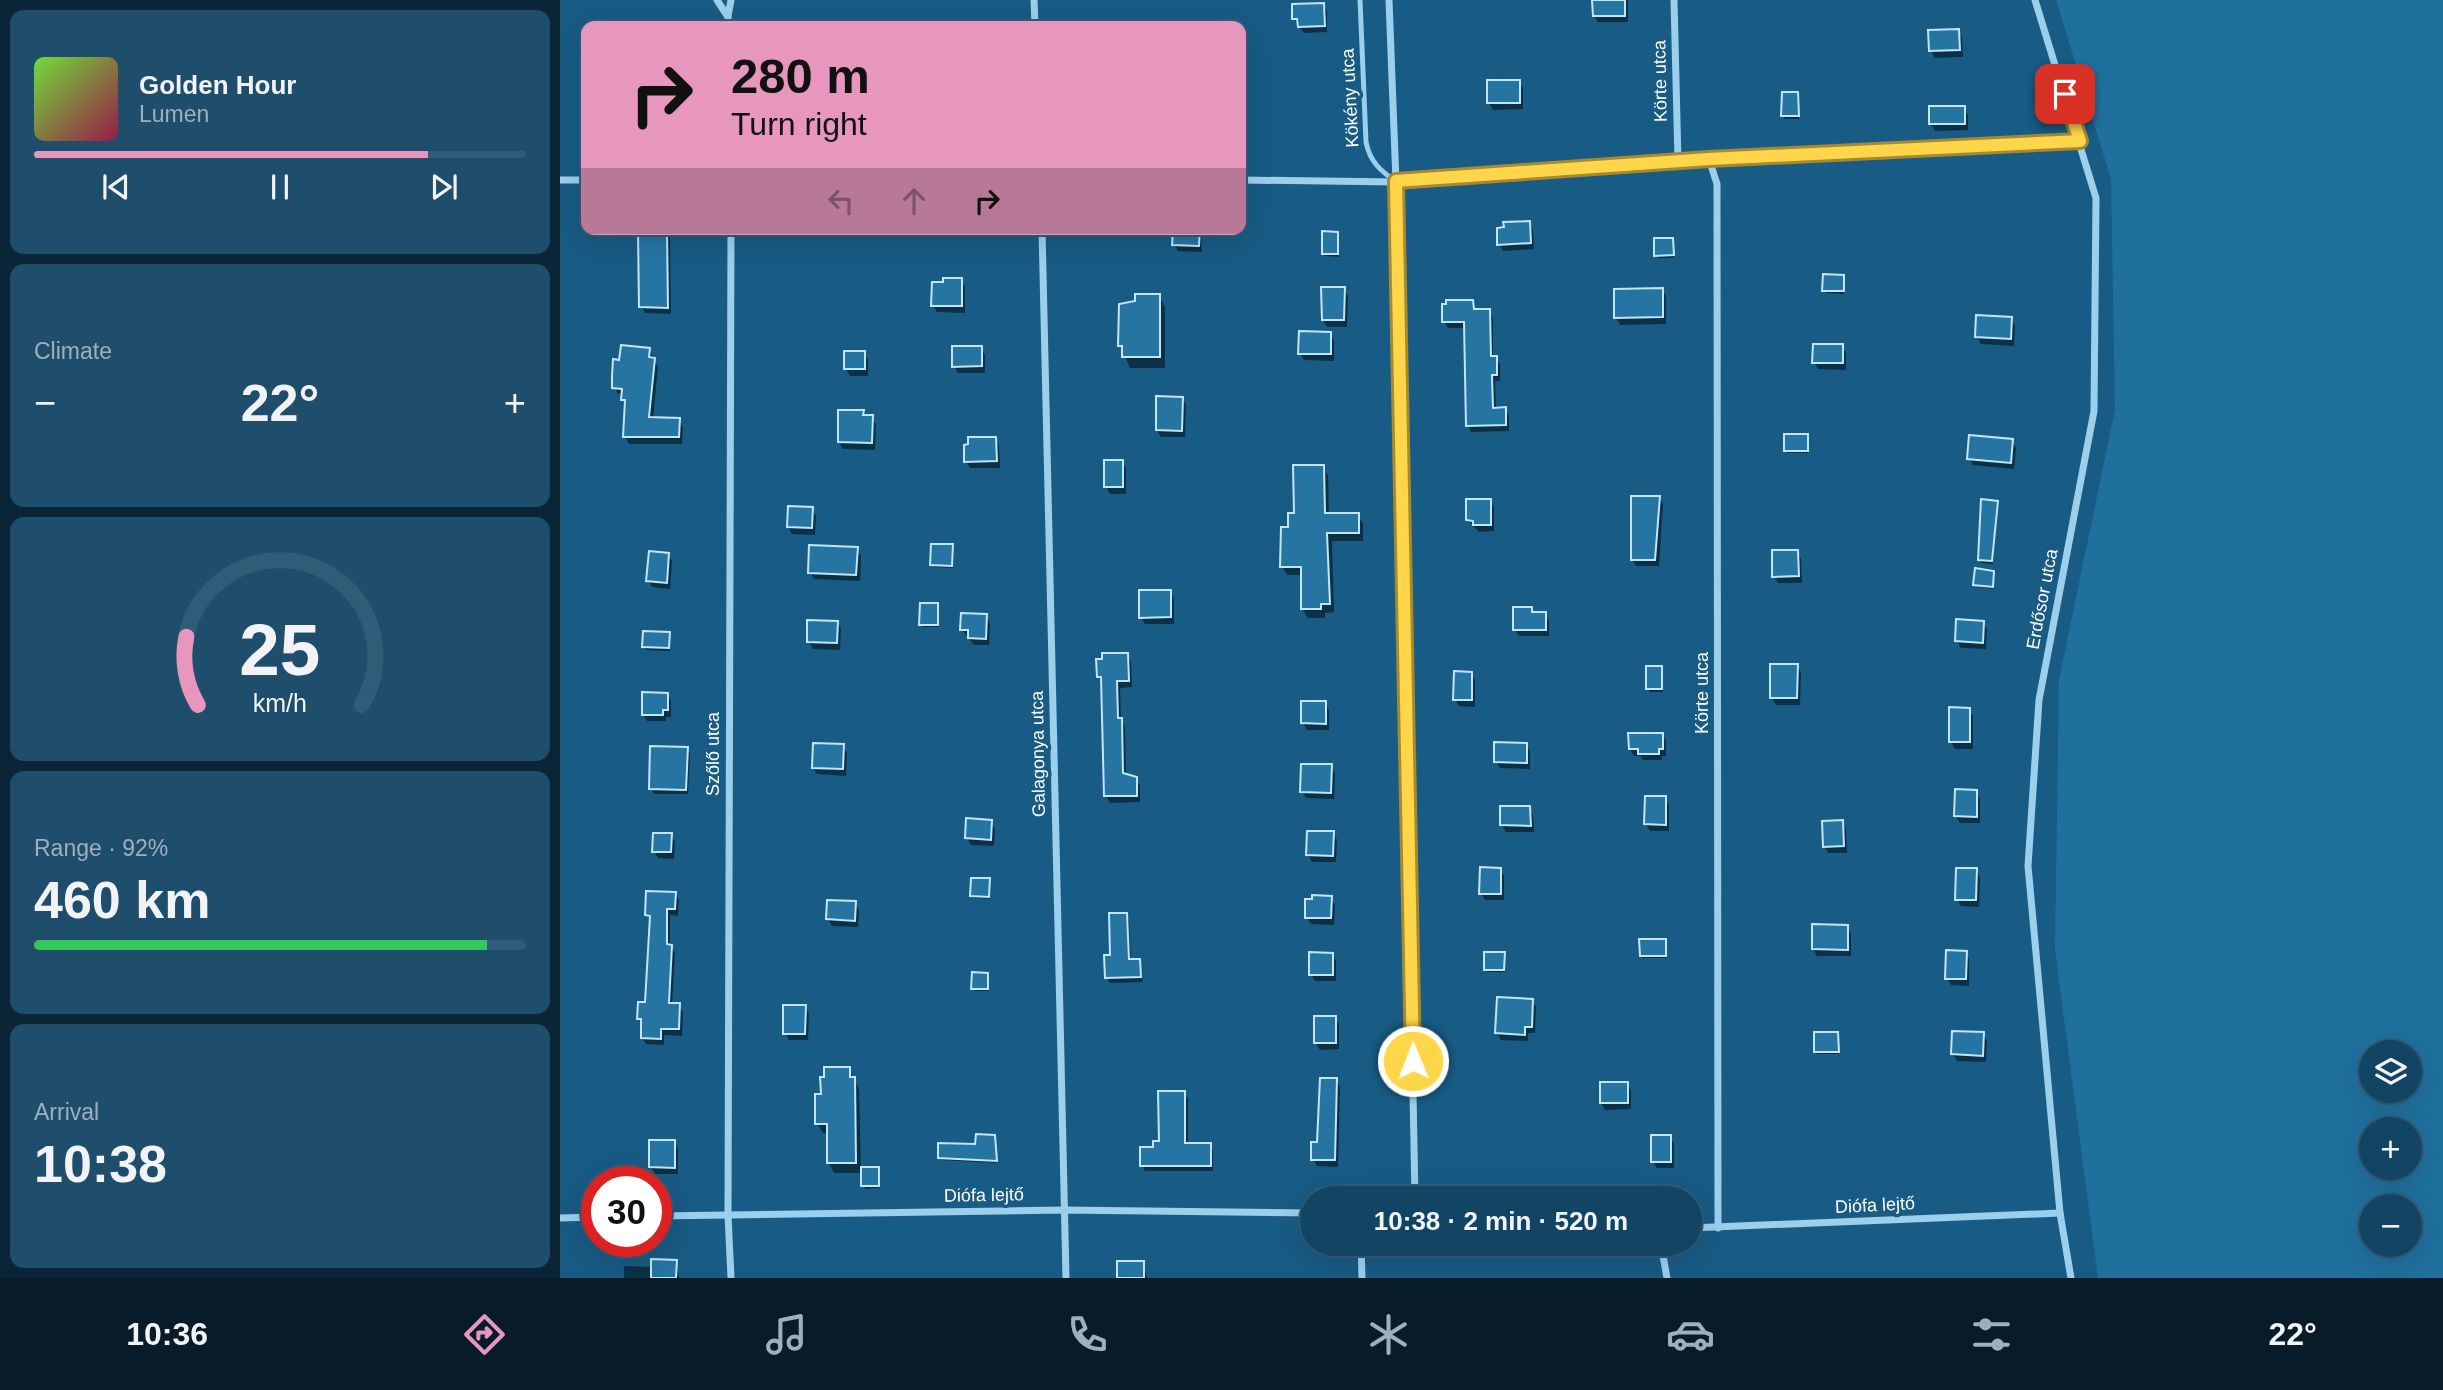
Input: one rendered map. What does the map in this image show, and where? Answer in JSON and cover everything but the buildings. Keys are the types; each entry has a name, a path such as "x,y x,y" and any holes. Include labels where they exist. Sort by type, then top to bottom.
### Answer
{"street":[{"path":"717,0 727,17"},
{"path":"727,21 731,0"},
{"path":"1034,0 1035,21"},
{"path":"1389,0 1396,181 1415,1186"},
{"name":"Körte utca","path":"1674,0 1678,161"},
{"name":"Erdősor utca","path":"2035,0 2096,198 2094,411 2039,700 2028,866 2060,1213 2071,1278"},
{"path":"1246,180 1396,181 1709,159 2080,141"},
{"name":"Körte utca","path":"1709,159 1717,184 1718,1228"},
{"path":"560,180 581,180"},
{"name":"Szőlő utca","path":"731,235 728,1215 731,1278"},
{"name":"Galagonya utca","path":"1042,235 1066,1278"},
{"name":"Diófa lejtő","path":"672,1216 1063,1210 1300,1213"},
{"name":"Diófa lejtő","path":"1702,1228 2060,1213"},
{"path":"560,1218 581,1217"},
{"path":"1361,1256 1362,1278"},
{"path":"1663,1256 1667,1278"}],"lane":[{"name":"Kökény utca","path":"1360,0 1366,142 1374,163 1396,181"}],"shaded area":[{"path":"2056,0 2443,0 2443,1278 2098,1278 2055,950 2059,680 2115,409 2111,179"}],"route":[{"path":"1413,1061 1396,181 1709,159 2080,141 2065,94"}]}
